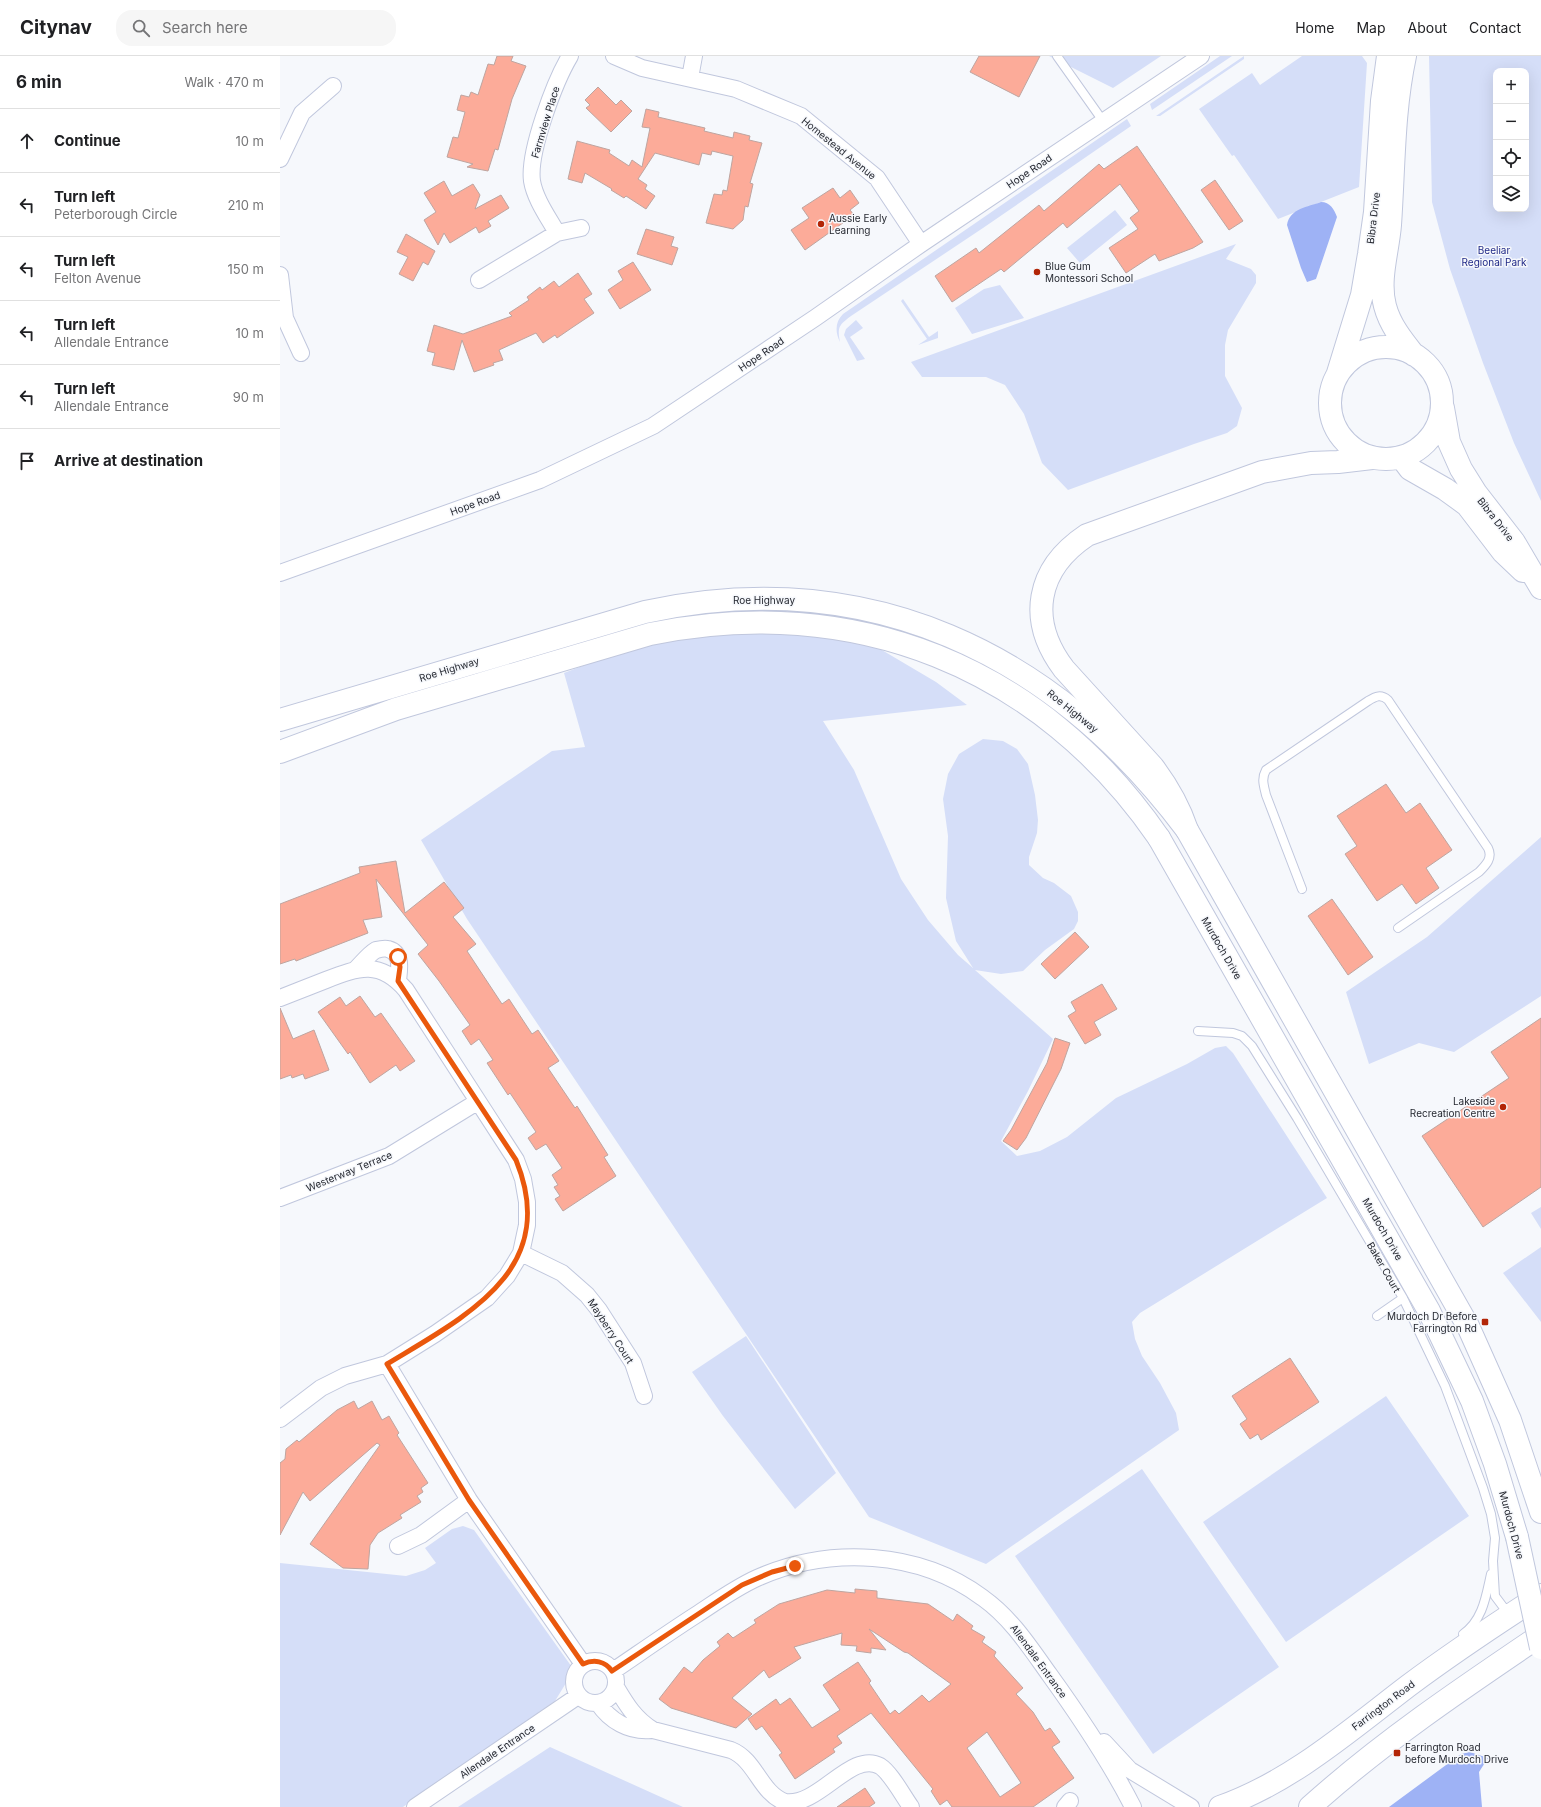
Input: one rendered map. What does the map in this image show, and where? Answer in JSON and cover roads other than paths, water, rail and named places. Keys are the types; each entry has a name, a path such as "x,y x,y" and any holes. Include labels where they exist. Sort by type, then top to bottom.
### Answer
{"main road":[{"name":"Bibra Drive","path":"1338,376 1362,295 1369,254 1375,212 1382,101 1388,56"},
{"name":"Bibra Drive","path":"1405,56 1395,127 1390,217 1383,291 1385,306 1391,322 1414,355"},
{"path":"1372,458 1358,452 1347,443 1338,432 1332,418 1330,404 1332,389 1338,376 1347,364 1358,355 1372,350 1394,348 1414,355 1426,364 1435,375 1440,389 1442,403 1440,418 1435,431 1426,443 1414,452 1401,458 1372,458 1338,462 1311,463 1262,472 1087,535 1060,557 1051,572 1044,588 1041,605 1042,622 1046,639 1053,655 1161,778 1181,812 1187,830 1468,1326 1510,1420 1541,1512"},
{"name":"Bibra Drive","path":"1442,403 1449,442 1461,469 1476,493 1514,542 1541,589"},
{"name":"Bibra Drive","path":"1401,458 1410,469 1445,489 1466,506 1503,552 1541,589"},
{"name":"Roe Highway","path":"285,718 623,618 659,609 689,603 742,599 780,599 825,603 870,611 913,623 956,638 1016,669 1072,708 1106,738 1153,786 1187,830"},
{"name":"Murdoch Drive","path":"396,709 629,640 671,630 714,624 757,622 800,624 843,629 906,645 947,660 985,679 1022,701 1058,726 1090,754 1120,786 1159,838 1429,1311 1459,1371 1477,1414 1495,1464 1518,1537 1541,1648"},
{"path":"280,740 396,709"},
{"path":"280,752 396,709"},
{"name":"Farrington Road","path":"1220,1807 1256,1793 1309,1760 1417,1679 1532,1600"},
{"path":"1310,1807 1328,1791 1435,1707 1541,1635"}],"street":[{"name":"Farmview Place","path":"557,233 537,196 532,182 532,167 551,97 561,71 570,56"},
{"name":"Homestead Avenue","path":"614,56 642,68 736,89 801,116 877,178 921,244"},
{"path":"690,78 694,56"},
{"name":"Hope Road","path":"280,572 540,480 653,426 1201,56"},
{"path":"280,159 302,113 333,86"},
{"path":"479,280 557,233 581,228"},
{"path":"280,275 285,318 302,353"},
{"path":"280,998 356,969 378,950 388,949 398,957 400,967 398,981"},
{"path":"280,1419 331,1382 387,1364 435,1334 487,1298 507,1276 521,1253 527,1226 527,1202 523,1179 516,1160 398,981 386,972 377,969 356,969"},
{"name":"Westerway Terrace","path":"280,1198 389,1156 477,1102"},
{"name":"Mayberry Court","path":"521,1253 562,1274 587,1295 599,1310 633,1363 644,1396"},
{"path":"387,1364 469,1500 583,1664"},
{"path":"398,1546 421,1535 469,1500"},
{"name":"Allendale Entrance","path":"612,1671 728,1594 757,1578 812,1562 853,1557 896,1560 938,1573 967,1587 984,1598 1007,1618 1076,1712 1116,1774 1133,1807"},
{"path":"591,1661 600,1661 607,1665 612,1671 616,1678 616,1686 610,1697 598,1703 588,1703 578,1696 574,1689 573,1681 577,1670 583,1664 591,1661"},
{"path":"616,1686 630,1711 642,1723 653,1730"},
{"name":"Allendale Entrance","path":"415,1807 578,1696"},
{"path":"598,1703 605,1713 619,1723 635,1729 653,1730 731,1750 740,1754 748,1761 770,1790 785,1802 796,1803 807,1801 858,1766 871,1764 879,1766 885,1771 911,1807"},
{"name":"Allendale Entrance","path":"1076,1712 1130,1770 1191,1807"}],"lane":[{"path":"1057,56 1103,121"},
{"path":"1302,889 1266,795 1263,775 1266,770 1368,701 1380,696 1388,700 1488,848 1491,855 1480,872 1398,928"},
{"name":"Baker Court","path":"1198,1031 1233,1033 1242,1036 1252,1046 1297,1118 1403,1298 1445,1386 1477,1469 1491,1514 1495,1538 1493,1561"},
{"path":"1377,1316 1403,1298"},
{"path":"1493,1561 1495,1596 1504,1608 1532,1600"},
{"path":"1457,1639 1469,1630 1479,1616 1486,1595 1493,1561"},
{"path":"1352,1729 1435,1655"}],"water":[{"path":"1321,202 1327,203 1331,206 1337,217 1316,279 1307,282 1287,225 1292,215 1300,209"},
{"path":"1470,1752 1488,1758 1479,1772 1482,1807 1389,1807 1461,1754"}],"place":[{"name":"Aussie Early Learning","path":"821,224"},
{"name":"Blue Gum Montessori School","path":"1037,272"},
{"name":"Lakeside Recreation Centre","path":"1503,1107"},
{"name":"Murdoch Dr Before Farrington Rd","path":"1485,1322"},
{"name":"Farrington Road before Murdoch Drive","path":"1397,1753"}],"park label":[{"name":"Beeliar Regional Park","path":"1494,256"}]}
